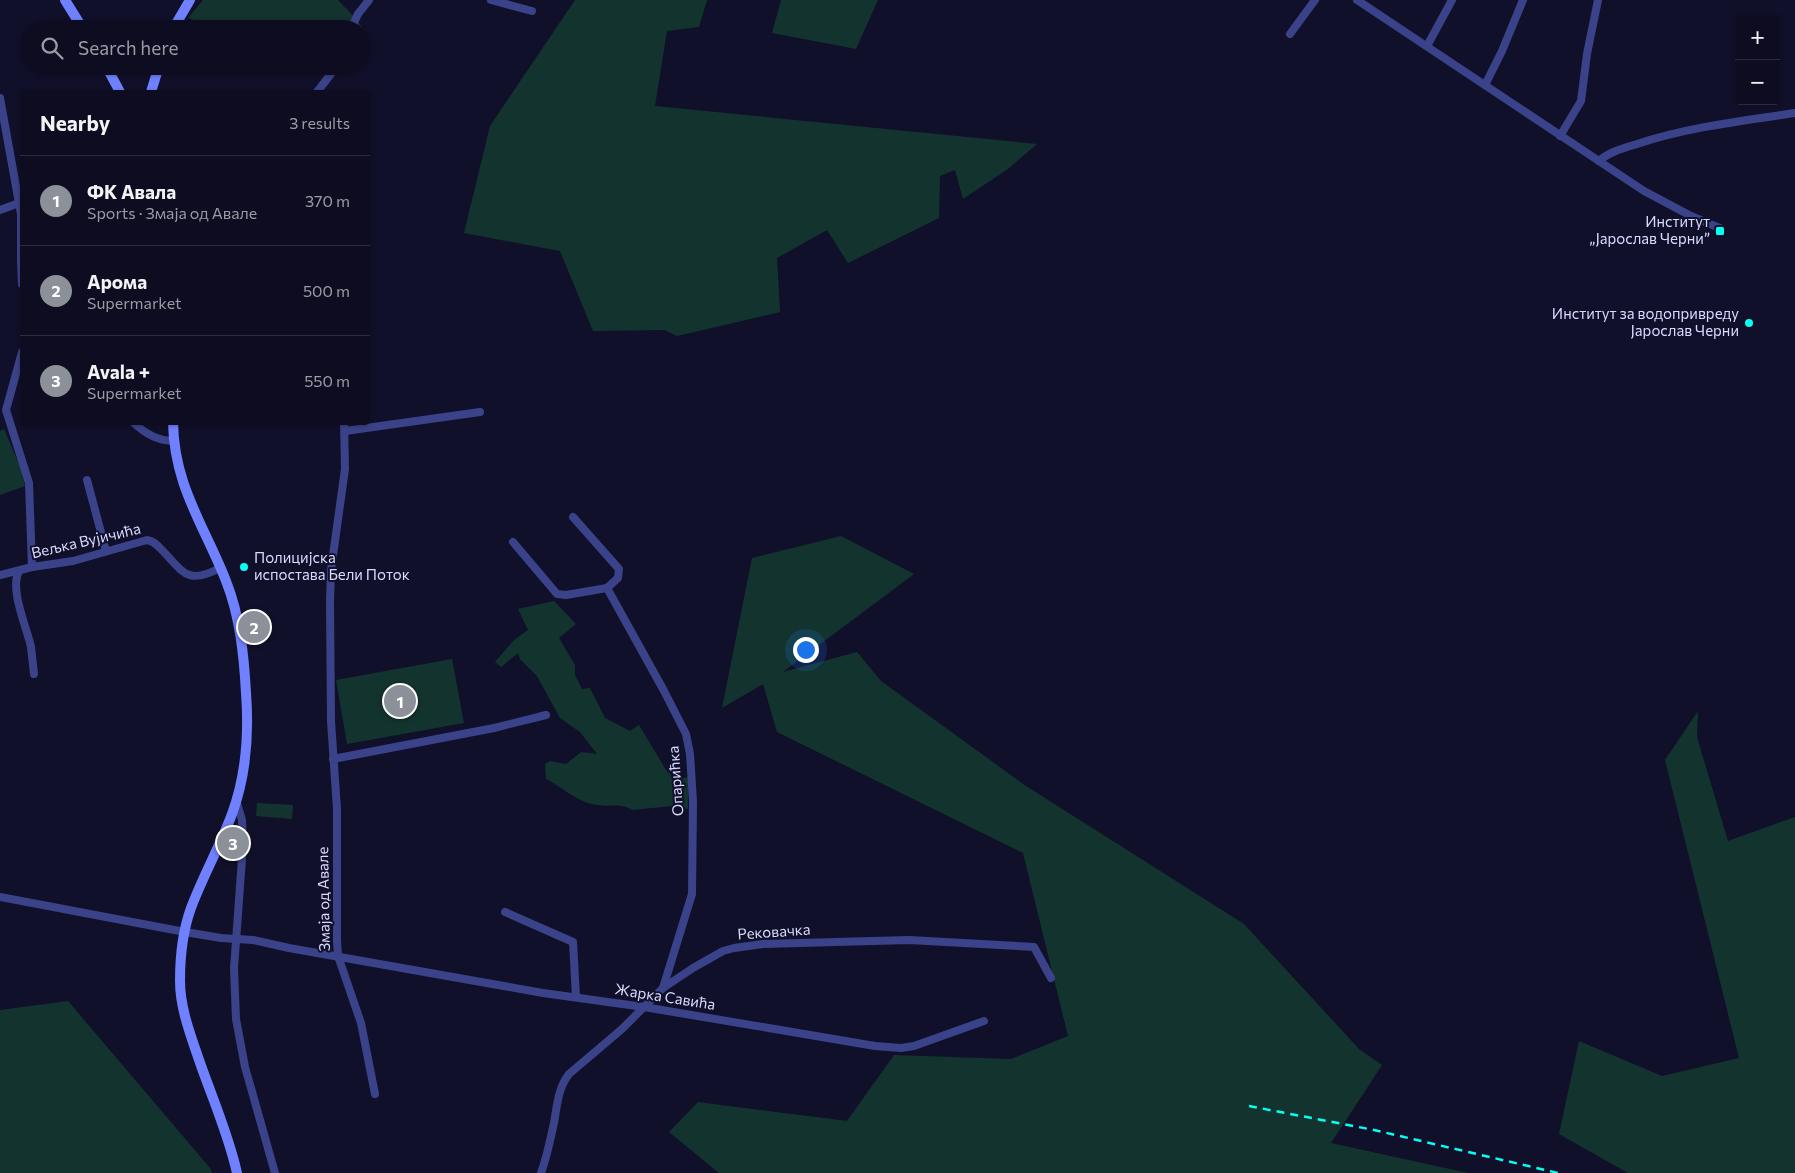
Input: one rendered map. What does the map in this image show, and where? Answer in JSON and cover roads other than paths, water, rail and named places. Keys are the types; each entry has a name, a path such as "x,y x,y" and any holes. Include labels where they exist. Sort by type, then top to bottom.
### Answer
{"main road":[{"path":"65,0 77,20"},
{"path":"178,20 190,0"},
{"path":"111,75 119,90"},
{"path":"152,90 156,75"},
{"path":"173,425 177,461 184,486 227,583 236,615 243,658 247,703 244,763 236,800 229,822 190,909 185,932 180,982 182,1003 193,1043 231,1150 237,1173"}],"street":[{"path":"355,20 368,0"},
{"path":"491,0 532,11"},
{"path":"1290,34 1315,0"},
{"path":"1357,0 1560,136 1664,202 1722,229"},
{"path":"1427,46 1452,0"},
{"path":"1485,85 1502,51 1523,0"},
{"path":"1560,136 1581,101 1587,54 1598,0"},
{"path":"318,90 329,75"},
{"path":"0,98 20,210"},
{"path":"1599,161 1623,148 1681,131 1795,113"},
{"path":"0,210 19,203"},
{"path":"20,359 6,410 8,421 26,469 30,491 32,567"},
{"path":"345,431 480,412"},
{"path":"136,425 145,433 156,438 174,441"},
{"name":"Змаја од Авале","path":"344,425 345,469 331,570 331,721 337,809 336,902 338,956 362,1023 375,1094"},
{"path":"87,480 106,551"},
{"path":"513,542 557,594 566,595 607,588 618,578 619,569 572,517"},
{"name":"Вељка Вујичића","path":"34,674 31,650 16,583 19,571 32,567 73,561 149,540 159,547 179,569 190,576 202,576 220,568"},
{"path":"0,575 19,571"},
{"name":"Опарићка","path":"607,588 663,688 686,734 690,754 694,801 692,894 663,988"},
{"path":"333,759 546,716"},
{"path":"236,800 242,820 243,845 236,939 234,1002 238,1035 245,1067 275,1173"},
{"name":"Жарка Савића","path":"0,897 185,932 254,940 576,998 644,1007 875,1046 901,1048 914,1046 984,1021"},
{"path":"505,912 573,942 576,998"},
{"name":"Рековачка","path":"541,1173 549,1145 558,1097 566,1078 622,1029 663,988 723,951 743,946 780,943 909,940 1034,946 1051,978"}],"railway":[{"path":"1249,1106 1374,1130 1558,1173"}],"place":[{"name":"Институт „Јарослав Черни”","path":"1720,231"},
{"name":"Институт за водопривреду Јарослав Черни","path":"1749,323"},
{"name":"Полицијска испостава Бели Поток","path":"244,567"},
{"name":"Арома","path":"254,627"},
{"name":"ФК Авала","path":"400,701"},
{"name":"Avala +","path":"233,843"}]}
